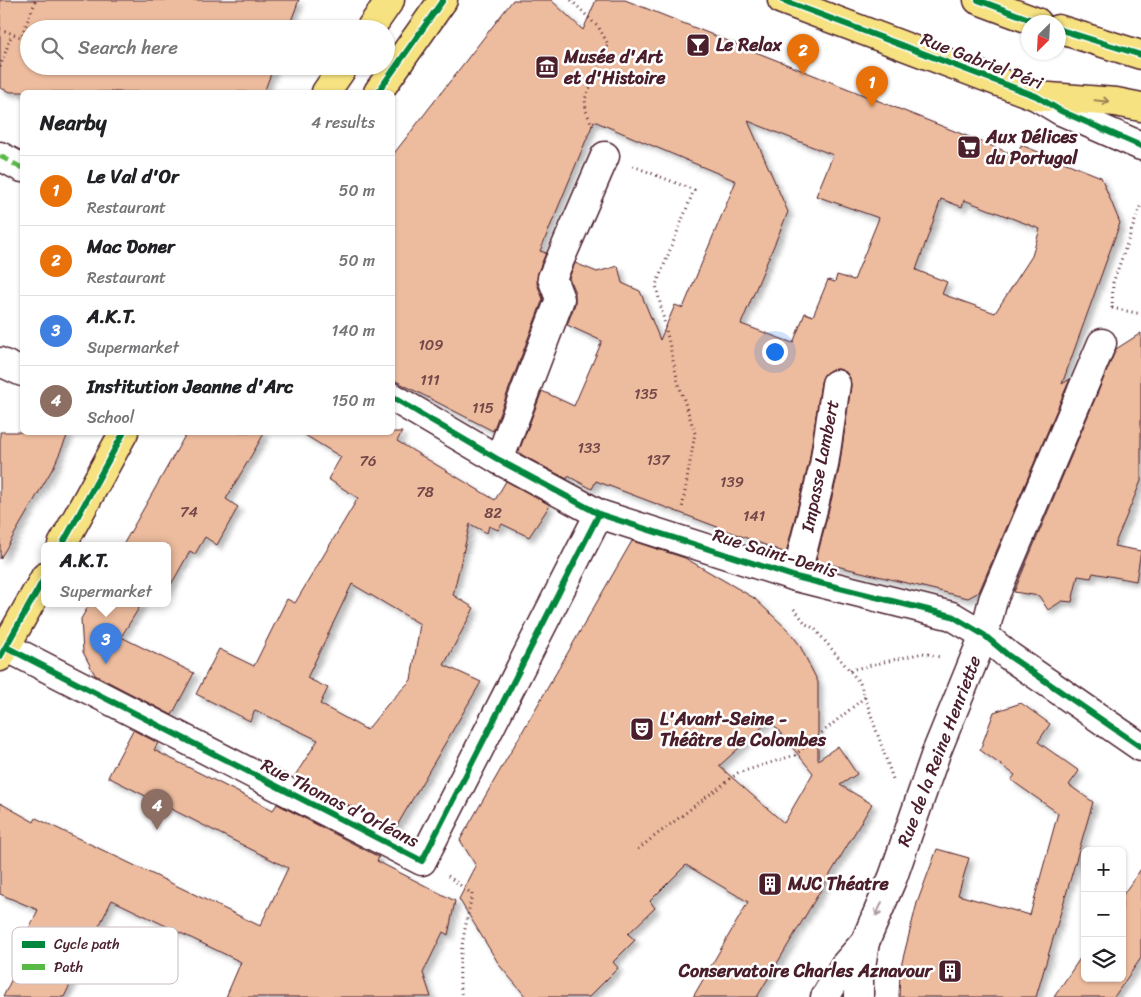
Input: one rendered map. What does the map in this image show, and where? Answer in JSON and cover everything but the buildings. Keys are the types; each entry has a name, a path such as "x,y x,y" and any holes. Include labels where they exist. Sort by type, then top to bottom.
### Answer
{"main road":[{"path":"376,20 390,0"},
{"path":"395,68 442,0"},
{"name":"Rue Gabriel Péri","path":"782,0 1036,96 1116,102 1141,107"},
{"path":"978,0 1021,16"},
{"path":"1066,32 1141,56"},
{"path":"327,90 338,75"},
{"path":"379,90 390,75"},
{"path":"64,542 122,435"},
{"path":"3,652 41,584"}],"street":[{"name":"Rue Gabriel Péri","path":"1036,96 1062,111 1141,146"},
{"path":"0,156 20,167"},
{"path":"499,460 560,299 552,278 605,156"},
{"name":"Rue de la Reine Henriette","path":"859,997 859,979 865,942 892,877 936,753 984,635 993,600 1102,343"},
{"path":"0,362 20,371"},
{"name":"Impasse Lambert","path":"792,590 824,465 836,384"},
{"name":"Rue Saint-Denis","path":"395,399 499,460 599,514 674,538 792,590 952,616 984,635 1009,656 1141,747"},
{"name":"Rue Thomas d'Orléans","path":"3,652 422,861 599,514"},
{"path":"825,997 844,966 865,942"}],"path":[{"path":"28,20 36,0"},
{"path":"571,0 599,28 608,44 585,99 586,111 605,156 694,190 656,285 678,382 695,433 679,525 674,538"},
{"path":"0,29 20,37"},
{"path":"0,66 12,34"},
{"path":"1112,308 1113,283 1141,204"},
{"path":"792,590 806,624 815,629 860,683 911,824"},
{"path":"850,670 923,653 948,659"},
{"path":"638,850 738,773 795,755 865,697"},
{"path":"422,861 452,879 472,894 462,944 459,985 462,997"}],"marked path":[{"path":"0,156 20,167"}],"cycle path":[{"path":"395,68 443,0"},
{"path":"782,0 1036,96 1061,111 1141,146"},
{"path":"978,0 1021,16"},
{"path":"1066,32 1141,55"},
{"path":"379,90 390,75"},
{"path":"395,399 499,460 599,514 796,577 952,616 984,635 1009,656 1141,747"},
{"path":"64,542 122,435"},
{"path":"6,647 422,861 599,514"},
{"path":"0,657 41,584"}],"place":[{"name":"Le Relax","path":"698,45"},
{"name":"Musée d'Art et d'Histoire","path":"547,67"},
{"name":"Mac Doner","path":"803,75"},
{"name":"Le Val d'Or","path":"872,107"},
{"name":"Aux Délices du Portugal","path":"969,147"},
{"name":"A.K.T.","path":"106,664"},
{"name":"L'Avant-Seine - Théâtre de Colombes","path":"642,729"},
{"name":"Institution Jeanne d'Arc","path":"157,830"},
{"name":"MJC Théatre","path":"770,884"},
{"name":"Conservatoire Charles Aznavour","path":"950,971"}]}
